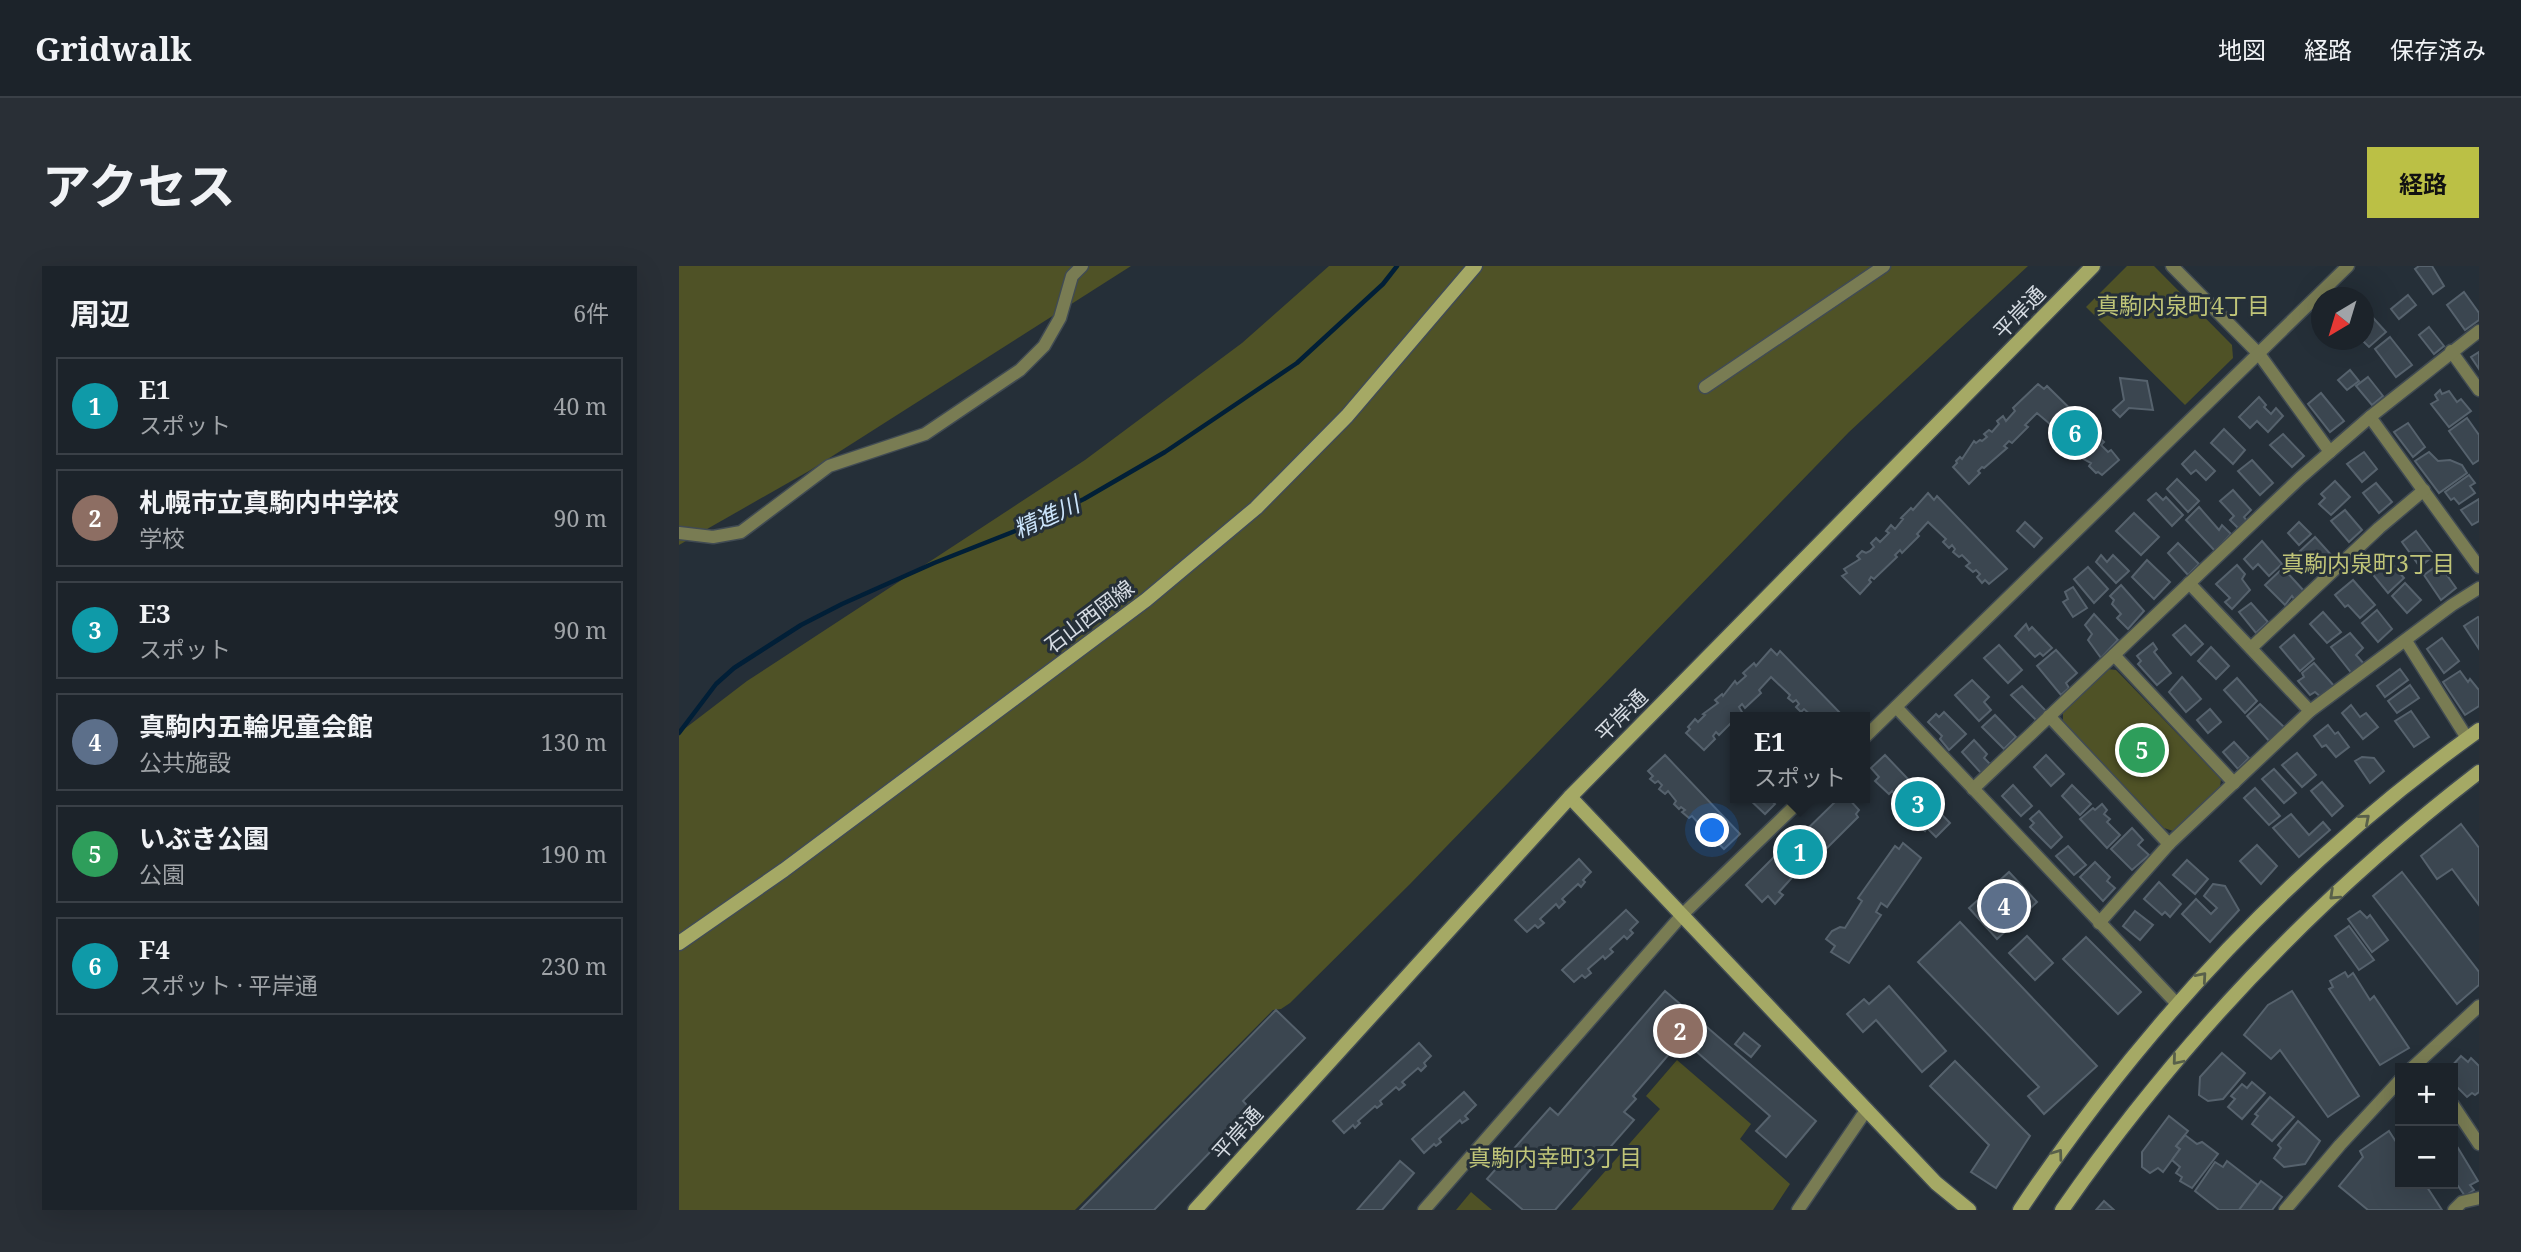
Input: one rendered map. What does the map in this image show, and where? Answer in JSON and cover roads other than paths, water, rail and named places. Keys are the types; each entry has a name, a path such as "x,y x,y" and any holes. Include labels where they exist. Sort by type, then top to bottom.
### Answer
{"street":[{"path":"679,533 713,537 741,532 829,466 925,434 1020,370 1044,345 1060,318 1072,276 1082,266"},
{"name":"石山西岡線","path":"679,943 784,870 1146,600 1257,508 1347,416 1475,266"},
{"path":"1705,387 1884,266"},
{"name":"平岸通","path":"1195,1210 1570,797 2093,266"},
{"path":"2172,266 2259,354 2330,452"},
{"path":"1870,732 2348,266"},
{"path":"1973,789 2330,452 2451,351 2479,331"},
{"path":"2451,351 2479,390"},
{"path":"2370,417 2479,567"},
{"path":"2251,648 2379,528 2424,490"},
{"path":"2189,583 2310,711"},
{"path":"2099,923 2169,844 2310,711 2452,605 2479,588"},
{"path":"2019,1210 2099,1098 2218,959 2280,897 2390,798 2473,734 2406,641"},
{"path":"2113,655 2234,783"},
{"path":"1896,707 2178,1005"},
{"path":"2049,716 2169,844"},
{"path":"2062,1210 2127,1119 2248,978 2372,859 2479,772"},
{"path":"1570,797 1936,1183 1969,1210"},
{"path":"1424,1210 1682,915 1798,803"},
{"path":"2425,1063 2479,1006"},
{"path":"2285,1210 2395,1085"},
{"path":"1798,1210 1867,1109"},
{"path":"2458,1112 2479,1144"},
{"path":"2454,1210 2462,1202 2479,1198"}],"waterway":[{"name":"精進川","path":"679,733 716,684 734,668 801,625 934,563 1028,526 1084,499 1165,452 1297,363 1383,284 1397,266"}],"place":[{"name":"F4","path":"2075,433"},
{"name":"いぶき公園","path":"2142,750"},
{"name":"E3","path":"1918,804"},
{"name":"E1","path":"1800,852"},
{"name":"真駒内五輪児童会館","path":"2004,906"},
{"name":"札幌市立真駒内中学校","path":"1680,1031"}],"district":[{"name":"真駒内泉町4丁目","path":"2183,305"},
{"name":"真駒内泉町3丁目","path":"2368,563"},
{"name":"真駒内幸町3丁目","path":"1555,1157"}]}
